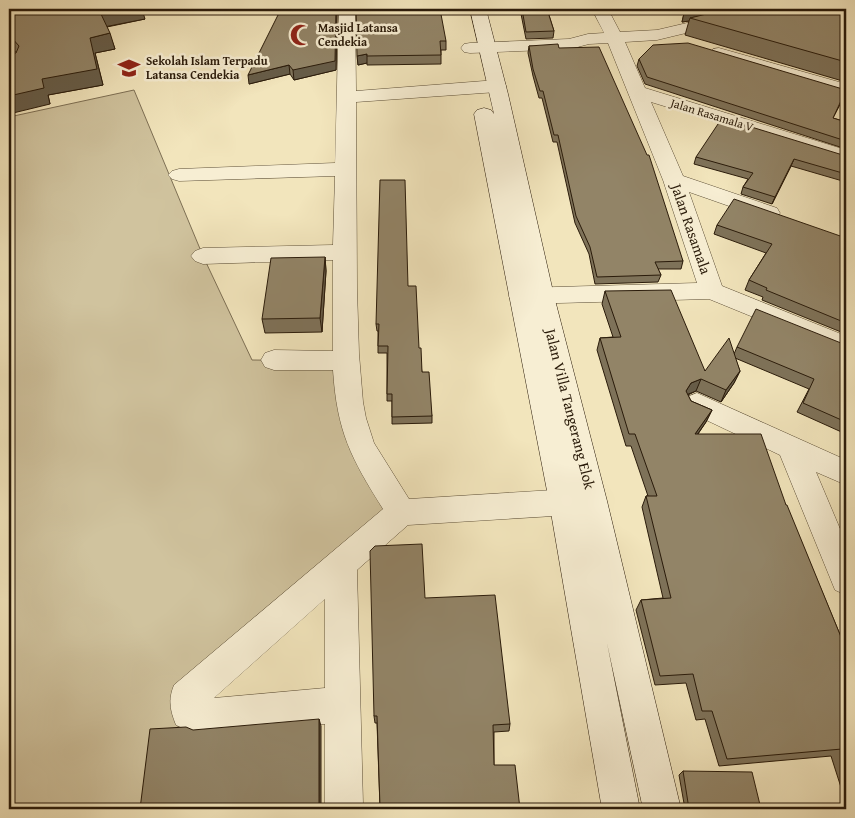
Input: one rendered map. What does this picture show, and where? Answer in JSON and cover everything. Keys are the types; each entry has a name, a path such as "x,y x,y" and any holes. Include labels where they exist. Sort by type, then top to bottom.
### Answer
{"street":[{"path":"347,9 348,97 345,169 346,361 352,419 366,454 401,512"},
{"name":"Jalan Villa Tangerang Elok","path":"462,9 478,43"},
{"name":"Jalan Villa Tangerang Elok","path":"478,9 478,43 578,501 662,809"},
{"name":"Jalan Rasamala","path":"532,296 712,291 674,180 615,38 600,9"},
{"path":"478,43 570,44 588,39 657,35 767,9"},
{"path":"657,35 846,90"},
{"name":"Jalan Rasamala V","path":"636,91 846,156"},
{"path":"348,97 420,92 442,97 488,92"},
{"path":"178,175 345,169"},
{"path":"674,180 792,221"},
{"path":"203,256 345,252"},
{"path":"712,291 846,346"},
{"path":"274,360 346,361"},
{"path":"697,404 846,473"},
{"path":"791,448 846,580"},
{"path":"342,705 198,717 189,712 187,698 401,512 578,501"},
{"name":"Jalan Villa Tangerang Elok","path":"578,501 621,809"},
{"path":"341,564 344,805"}],"shaded area":[{"path":"134,90 203,256 252,360 346,361 353,419 401,512 187,697 198,717 157,737 148,809 9,809 9,117"}],"building":[{"path":"9,9 117,9 100,12 110,33 90,38 97,69 42,79 44,88 9,96 9,54 16,53 19,46 9,37"},
{"path":"281,9 336,9 335,61 293,70 289,65 248,75"},
{"path":"356,9 440,9 446,41 440,41 441,55 367,56 367,54 357,56"},
{"path":"522,9 547,9 554,31 526,32"},
{"path":"727,9 843,9 846,13 846,62 690,18"},
{"path":"688,43 846,90 833,118 846,122 846,141 647,77 639,59 653,45"},
{"path":"558,44 559,48 599,47 647,155 649,155 683,261 655,262 661,275 597,277 590,247 576,216 558,135 554,135 543,91 540,91 533,69 529,46"},
{"path":"722,118 846,156 846,174 794,159 775,197 743,187 753,173 696,157"},
{"path":"380,180 405,180 408,286 416,286 419,348 421,348 422,372 429,372 432,416 392,417 392,394 387,394 388,346 378,346 379,324 376,324"},
{"path":"734,199 846,238 846,323 766,290 767,288 749,280 772,244 717,225"},
{"path":"325,257 320,318 262,319 271,258"},
{"path":"671,290 705,371 729,338 740,371 726,390 701,379 691,383 686,391 691,401 712,410 695,434 761,434 786,505 841,637 846,637 846,763 842,749 727,759 712,711 702,711 693,674 660,676 641,600 671,598 646,496 657,496 635,434 629,434 600,338 621,337 605,291"},
{"path":"756,309 846,345 846,422 803,403 814,379 737,347"},
{"path":"422,544 425,598 495,595 510,724 493,725 494,765 515,765 520,809 353,809 380,807 377,716 374,716 370,551 375,546"},
{"path":"319,719 319,809 140,809 150,729 186,727 193,730"},
{"path":"683,771 752,772 761,809 689,809"}],"place":[{"name":"Masjid Latansa Cendekia","path":"301,35"},
{"name":"Sekolah Islam Terpadu Latansa Cendekia","path":"129,68"}]}
